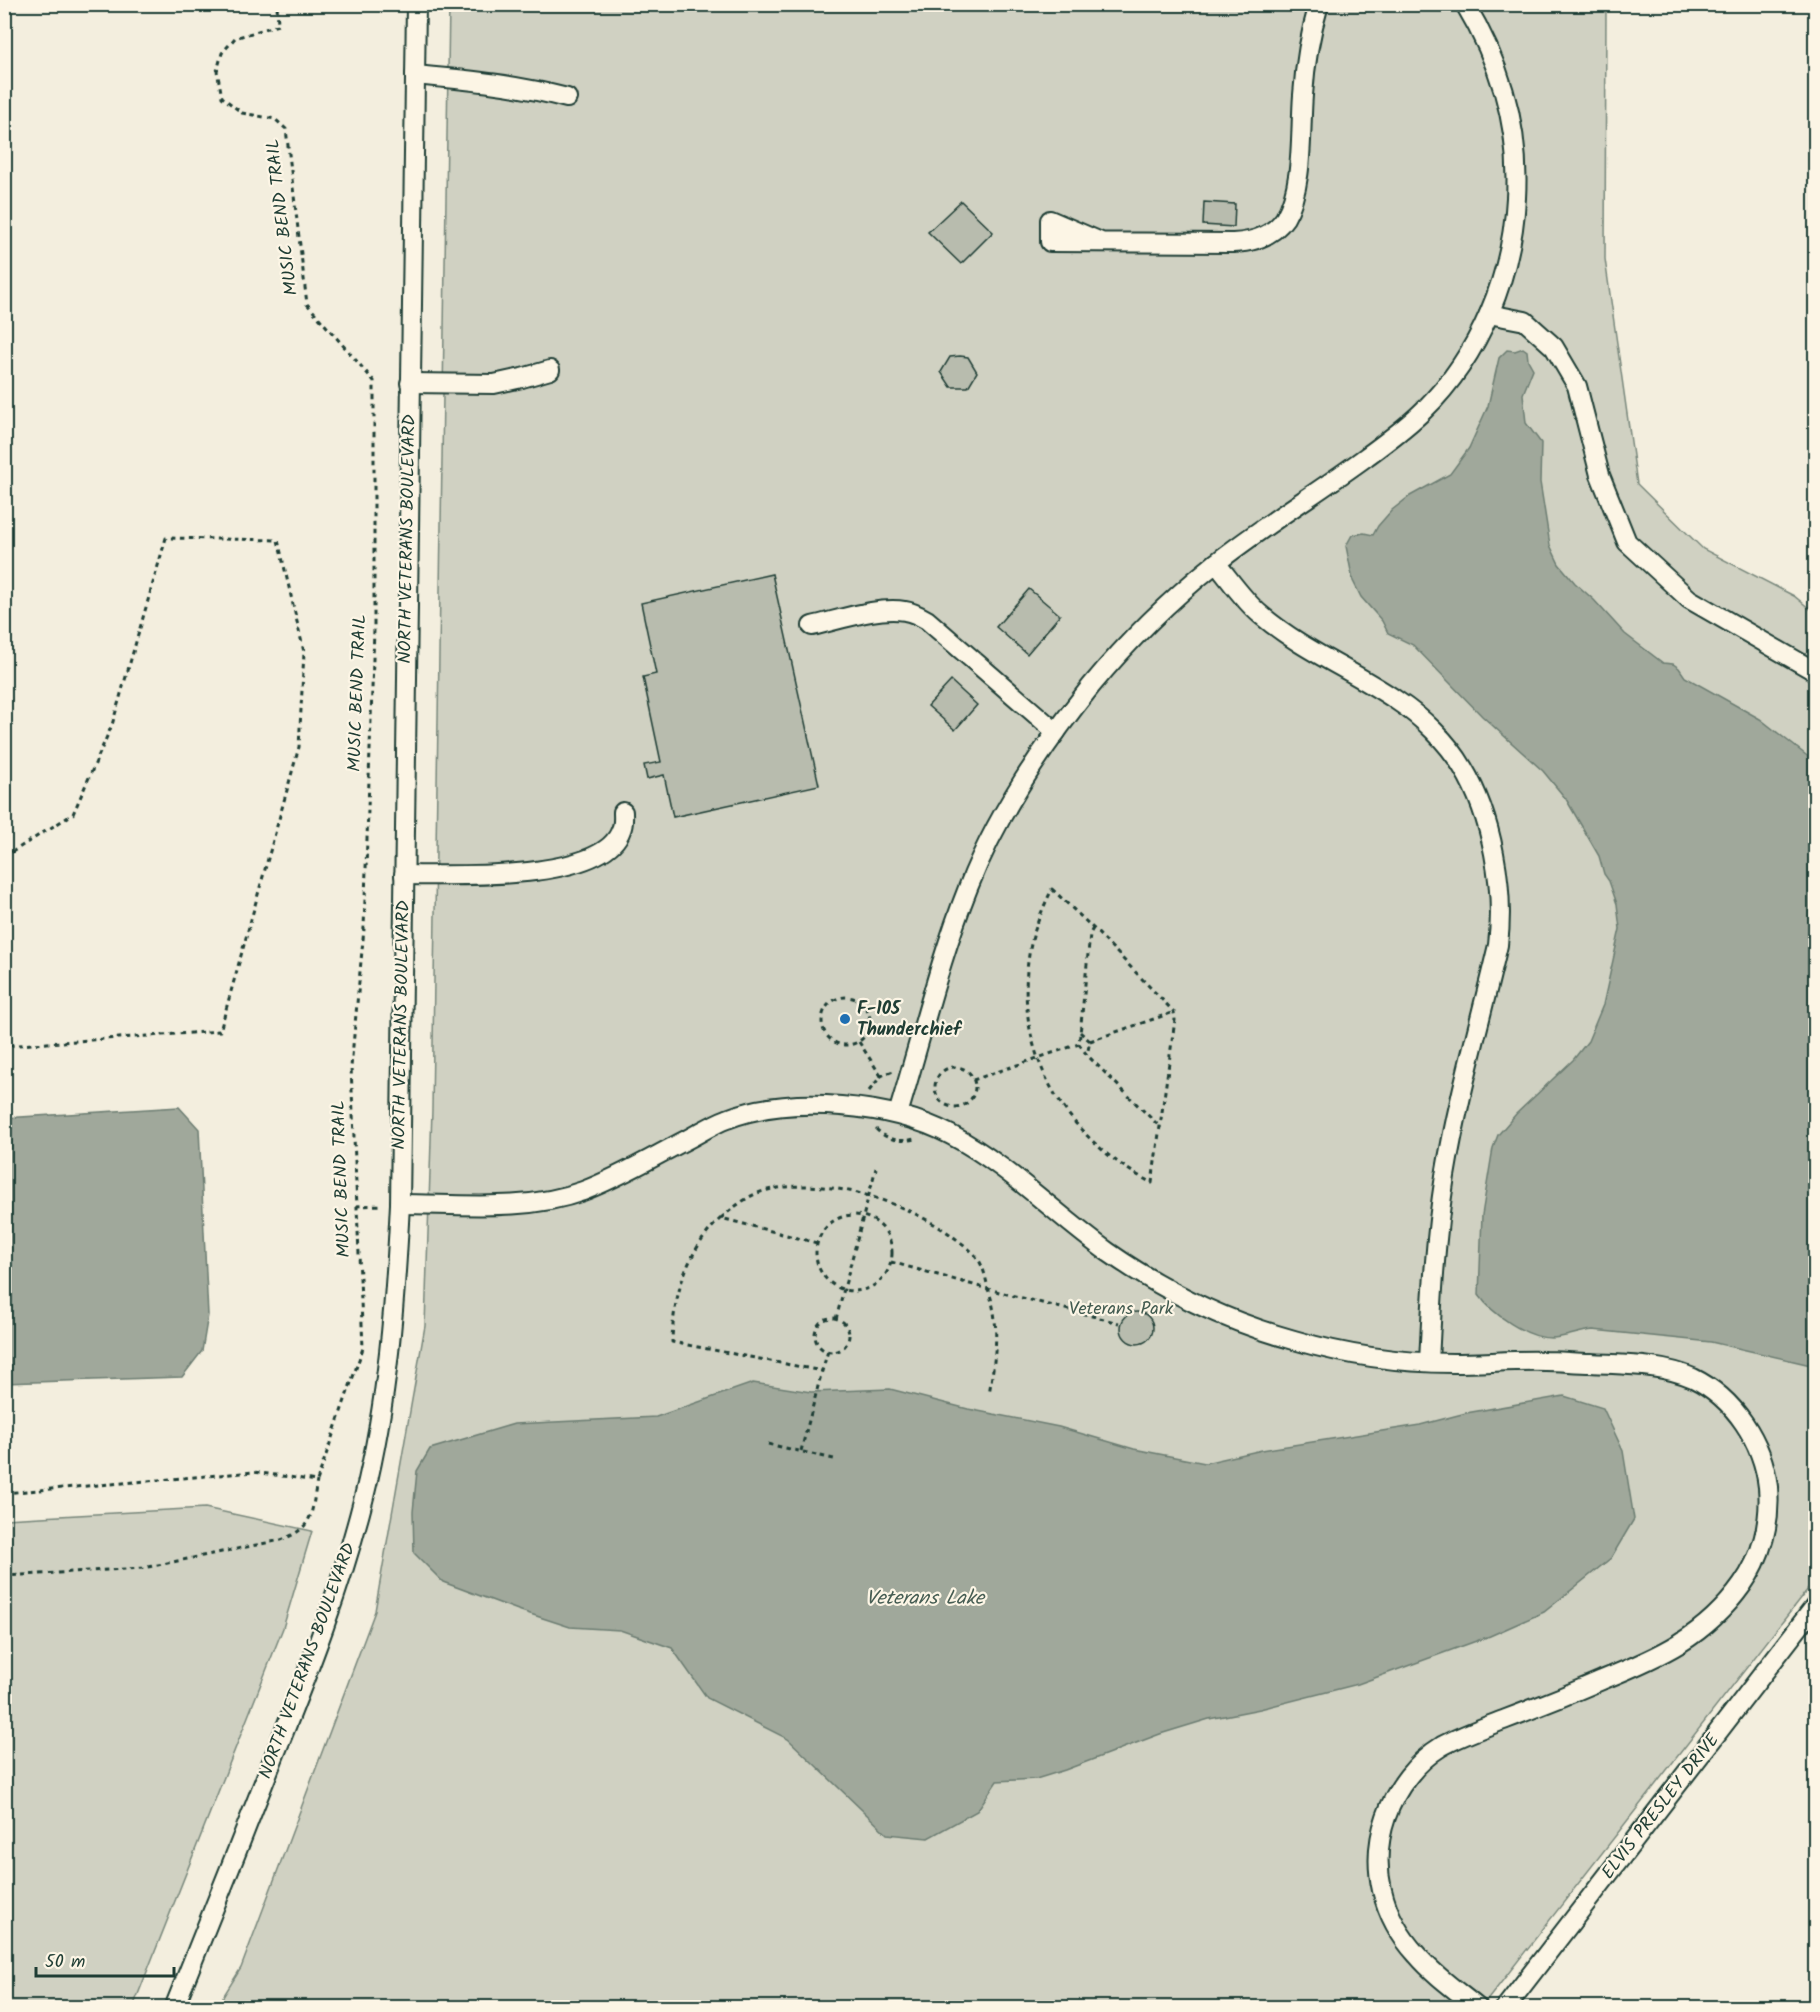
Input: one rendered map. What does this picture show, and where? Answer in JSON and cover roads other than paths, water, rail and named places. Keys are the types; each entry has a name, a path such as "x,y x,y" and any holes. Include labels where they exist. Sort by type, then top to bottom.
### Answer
{"street":[{"name":"NORTH VETERANS BOULEVARD","path":"174,2007 306,1678 351,1545 377,1440 386,1383 400,1204 416,4"},
{"path":"1101,242 1250,242 1264,237 1275,229 1284,219 1294,192 1298,171 1306,58 1319,4"},
{"path":"898,1114 936,982 968,886 1002,818 1056,732 1120,652 1144,627 1216,563 1381,446 1423,411 1460,366 1479,335 1489,314 1511,246 1517,184 1515,144 1506,95 1480,28 1465,4"},
{"path":"415,75 507,84 567,98"},
{"path":"1489,314 1525,321 1554,347 1577,386 1600,475 1628,542 1689,599 1815,672"},
{"path":"410,383 494,384 550,369"},
{"path":"1216,563 1258,613 1275,626 1296,641 1396,699 1417,715 1450,750 1463,768 1484,815 1496,868 1501,925 1461,1096 1445,1178 1436,1250 1429,1362"},
{"path":"812,626 878,612 897,610 916,614 927,620 1056,732"},
{"path":"404,875 509,874 536,872 563,866 604,850 616,840 621,830 622,812"},
{"path":"400,1204 517,1204 564,1196 585,1190 726,1119 777,1106 835,1105 898,1114 932,1126 954,1137 979,1152 1142,1275 1213,1311 1253,1328 1328,1349 1429,1362 1546,1361 1638,1365 1690,1377 1714,1390 1735,1410 1749,1431 1760,1453 1767,1479 1769,1504 1766,1530 1759,1557 1737,1592 1710,1622 1684,1642 1644,1663 1464,1735 1442,1746 1425,1758 1411,1773 1400,1788 1384,1823 1380,1841 1379,1874 1386,1910 1416,1955 1478,2007"},
{"name":"ELVIS PRESLEY DRIVE","path":"1505,2007 1815,1605"}],"water":[{"path":"1523,348 1527,351 1528,360 1533,369 1523,394 1526,423 1541,443 1540,482 1550,545 1559,564 1625,634 1663,663 1673,664 1679,668 1685,677 1760,719 1815,762 1815,1366 1711,1342 1593,1330 1556,1338 1542,1337 1511,1324 1492,1310 1479,1295 1482,1215 1493,1148 1498,1135 1516,1114 1573,1060 1588,1041 1603,1005 1620,929 1617,904 1599,856 1566,799 1543,771 1482,716 1413,645 1388,633 1382,621 1361,597 1353,581 1346,546 1352,535 1364,533 1373,535 1392,510 1410,496 1450,474 1469,448 1488,406 1499,358 1507,350 1515,351"},
{"path":"179,1107 199,1129 208,1315 202,1351 182,1377 5,1383 5,1118"},
{"name":"Veterans Lake","path":"753,1383 811,1392 890,1389 968,1409 1059,1427 1134,1449 1205,1463 1262,1450 1420,1425 1466,1413 1564,1396 1603,1408 1623,1451 1634,1519 1611,1558 1544,1612 1490,1636 1358,1684 1260,1709 1209,1719 1160,1734 1036,1779 997,1781 977,1811 928,1838 887,1834 788,1739 707,1698 672,1648 620,1630 570,1627 518,1610 443,1582 414,1553 413,1512 417,1471 430,1449 514,1424 656,1417"}],"place":[{"name":"F-105 Thunderchief","path":"845,1019"}],"park label":[{"name":"Veterans Park","path":"1121,1309"}]}
